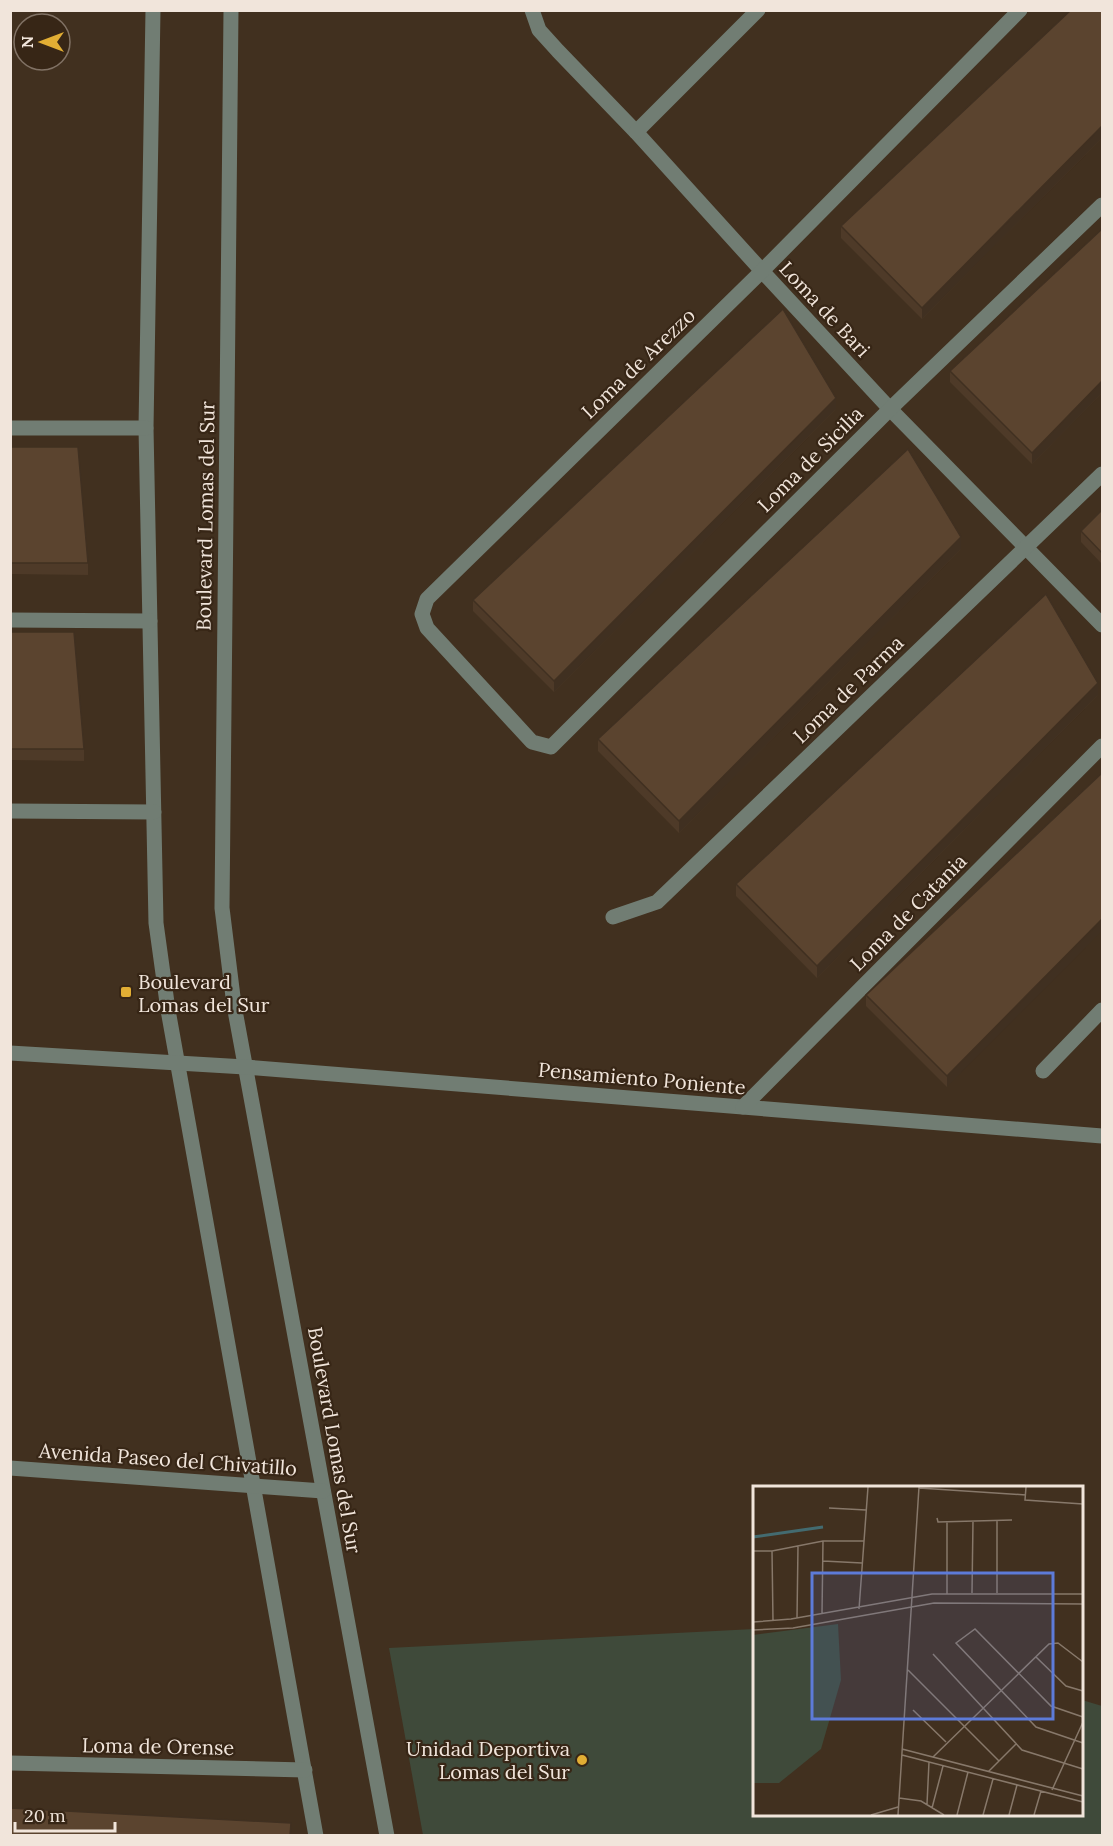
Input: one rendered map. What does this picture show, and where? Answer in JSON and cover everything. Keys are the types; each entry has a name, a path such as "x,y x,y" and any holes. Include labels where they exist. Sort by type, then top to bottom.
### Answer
{"street":[{"path":"153,10 146,428 156,923 168,1010 316,1836"},
{"name":"Boulevard Lomas del Sur","path":"231,10 222,908 234,1005 245,1067 387,1836"},
{"name":"Loma de Bari","path":"532,10 539,30 636,132 762,271 890,409 1102,625"},
{"path":"636,132 758,10"},
{"name":"Loma de Arezzo","path":"551,747 532,742 427,628 422,614 427,599 762,271 1020,10"},
{"name":"Loma de Sicilia","path":"551,747 890,409 1102,205"},
{"path":"10,428 146,428"},
{"name":"Loma de Parma","path":"613,916 657,902 1102,474"},
{"path":"10,620 150,621"},
{"name":"Loma de Catania","path":"743,1107 1102,746"},
{"path":"10,811 154,812"},
{"path":"1043,1071 1102,1011"},
{"path":"10,1053 178,1063"},
{"name":"Pensamiento Poniente","path":"178,1063 1102,1136"},
{"name":"Avenida Paseo del Chivatillo","path":"10,1468 323,1491"},
{"name":"Loma de Orense","path":"10,1763 305,1770"}],"green space":[{"name":"Unidad Deportiva Lomas del Sur","path":"753,1629 753,1816 1083,1816 1083,1700 1102,1706 1102,1835 423,1835 389,1648"}],"building":[{"path":"1071,10 1102,10 1102,126 922,308 841,226"},
{"path":"1102,229 1102,381 1032,453 950,371"},
{"path":"783,309 836,398 554,681 473,600"},
{"path":"10,447 78,447 88,563 10,563"},
{"path":"908,449 961,537 679,821 598,739"},
{"path":"1102,510 1102,553 1081,531"},
{"path":"1046,594 1098,683 817,966 736,884"},
{"path":"10,632 74,632 84,749 10,749"},
{"path":"1102,773 1102,919 947,1076 866,995"},
{"path":"10,1808 291,1823 290,1836 10,1836"}],"place":[{"name":"Boulevard Lomas del Sur","path":"126,992"},
{"name":"Unidad Deportiva Lomas del Sur","path":"582,1760"}]}
